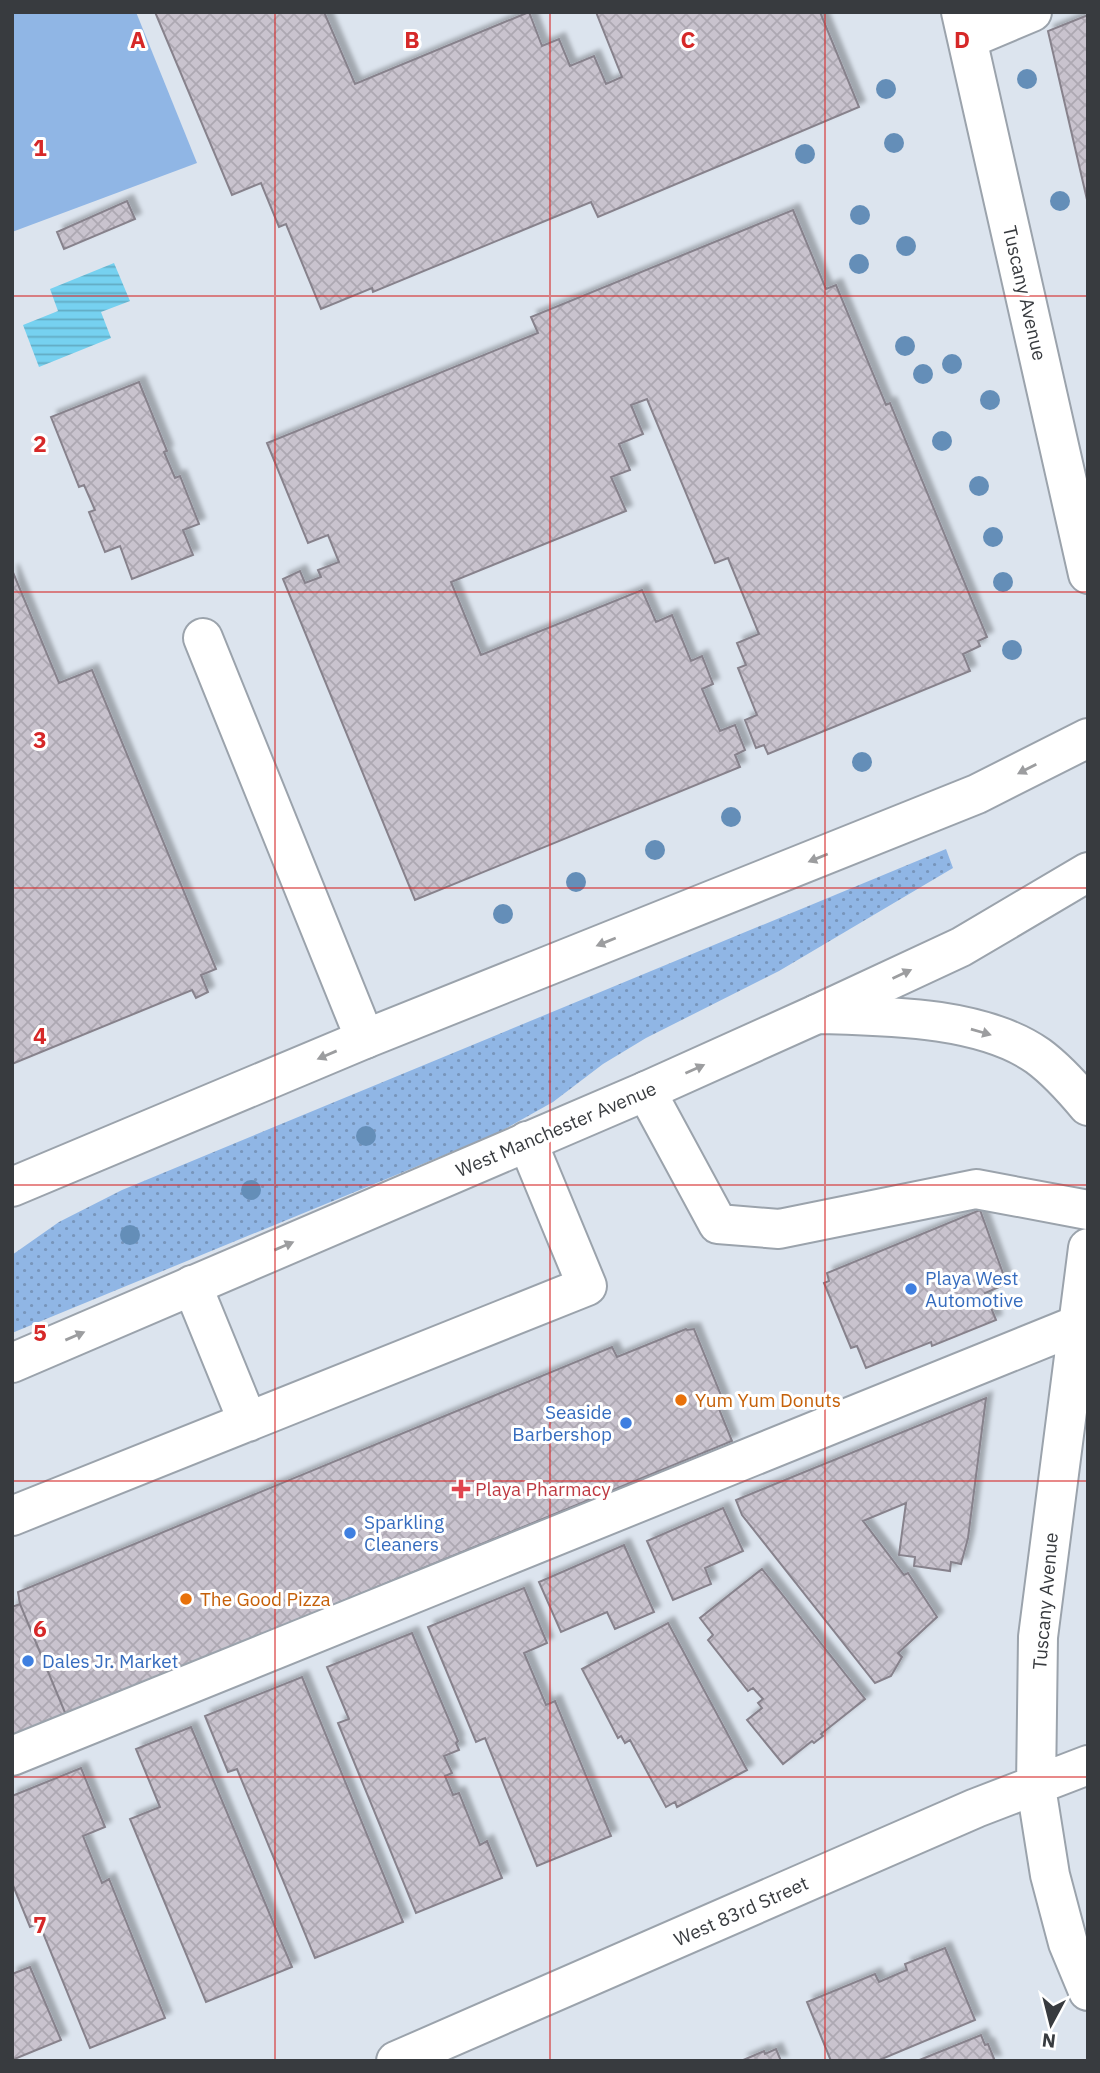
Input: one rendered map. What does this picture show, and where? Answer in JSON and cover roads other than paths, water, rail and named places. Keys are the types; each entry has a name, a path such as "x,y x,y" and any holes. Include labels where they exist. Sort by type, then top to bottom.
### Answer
{"street":[{"path":"965,26 1032,12"},
{"name":"Tuscany Avenue","path":"965,26 1088,574"},
{"path":"203,638 365,1039"},
{"path":"12,1187 365,1039 977,794 1088,738"},
{"name":"West Manchester Avenue","path":"12,1363 646,1091 817,1014 961,947 1088,872"},
{"path":"817,1014 922,1020 978,1030 1012,1042 1038,1056 1072,1086 1088,1106"},
{"path":"646,1091 718,1224 779,1229 976,1189 1088,1210"},
{"path":"12,1517 587,1286 527,1142"},
{"name":"Tuscany Avenue","path":"1088,1248 1038,1637 1036,1787 1050,1875 1068,1943 1088,1991"},
{"path":"192,1286 248,1422"},
{"path":"12,1756 1077,1325"},
{"name":"West 83rd Street","path":"396,2061 975,1808 1088,1765"}],"place":[{"name":"Playa West Automotive","path":"911,1289"},
{"name":"Yum Yum Donuts","path":"681,1400"},
{"name":"Seaside Barbershop","path":"626,1423"},
{"name":"Playa Pharmacy","path":"461,1489"},
{"name":"Sparkling Cleaners","path":"350,1533"},
{"name":"The Good Pizza","path":"186,1599"},
{"name":"Dales Jr. Market","path":"28,1661"}]}
